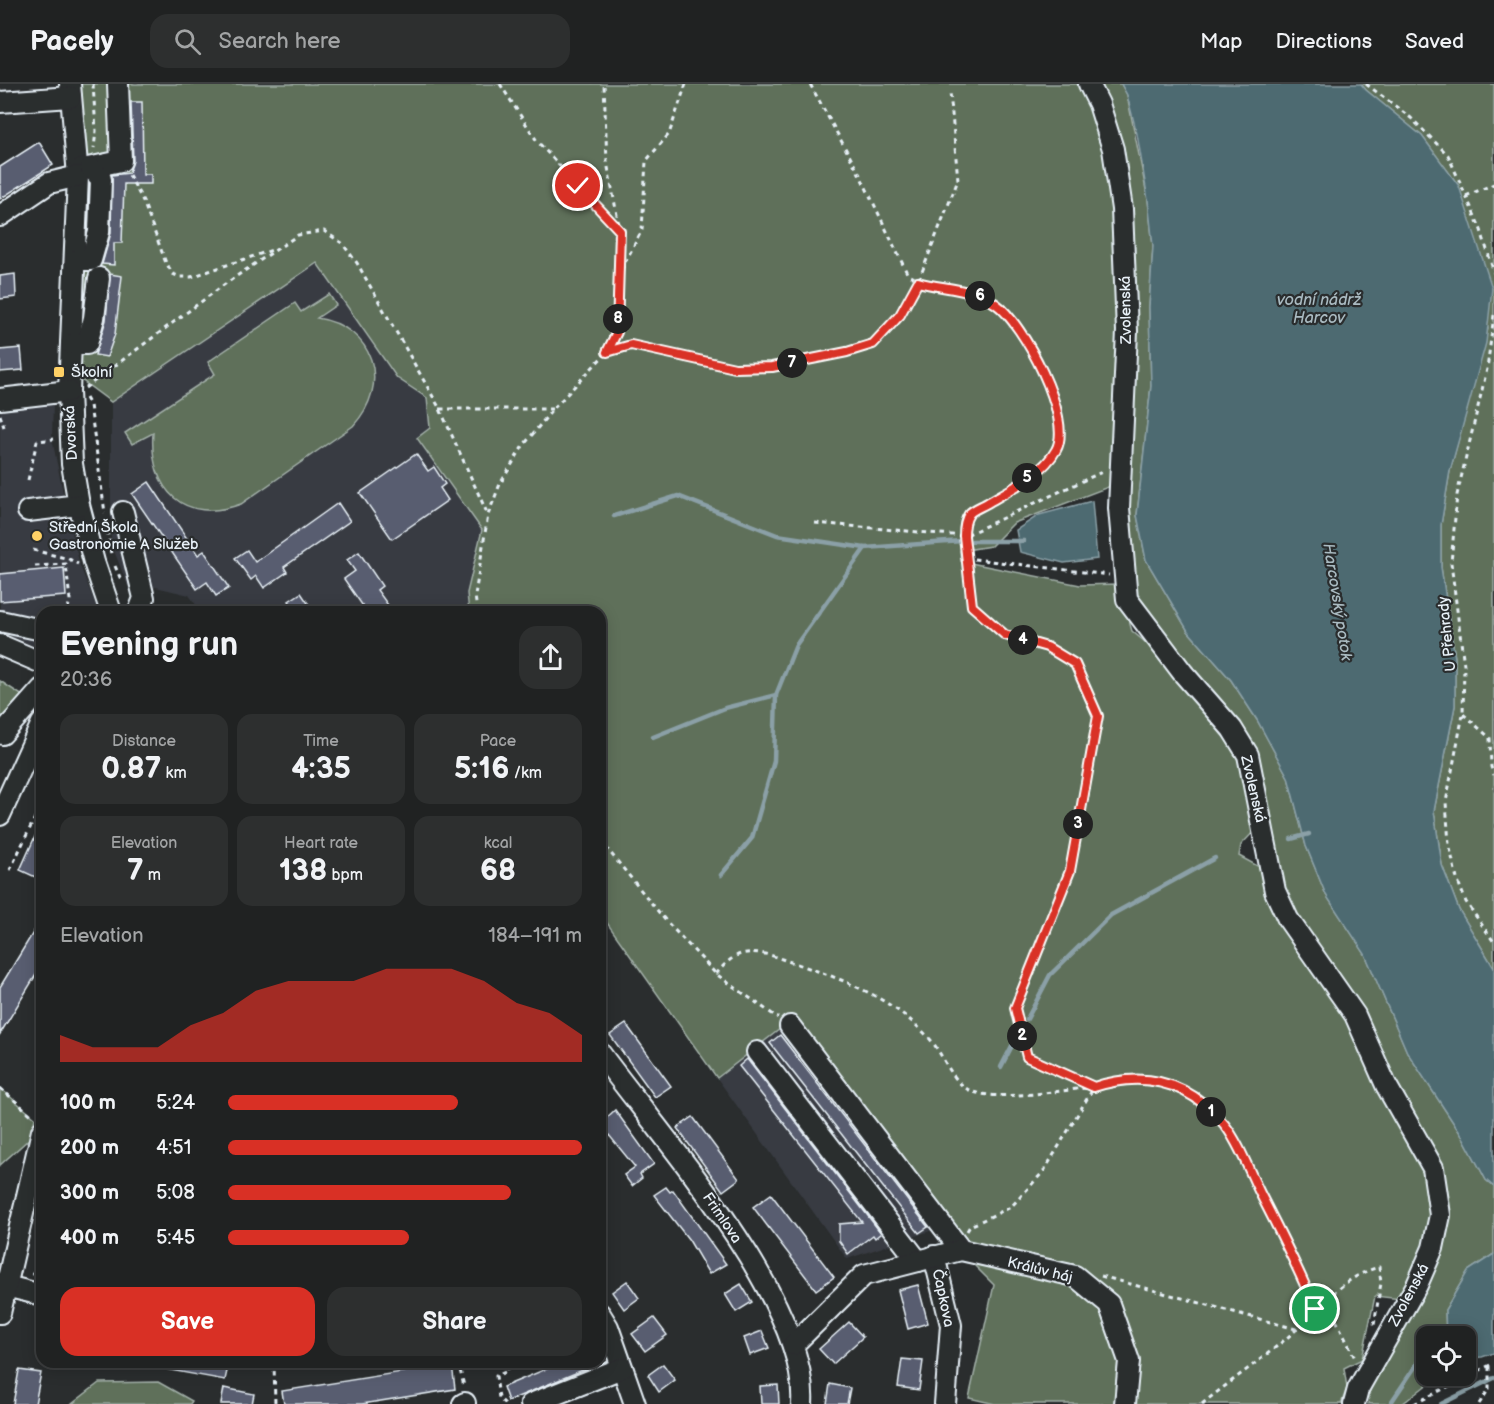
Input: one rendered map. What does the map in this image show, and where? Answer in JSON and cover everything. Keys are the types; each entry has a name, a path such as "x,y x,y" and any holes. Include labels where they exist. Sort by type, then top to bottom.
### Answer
{"street":[{"path":"0,216 49,183 82,171 122,161 118,84"},
{"name":"Zvolenská","path":"1089,84 1099,104 1113,149 1122,209 1127,331 1119,508 1127,599 1183,672 1232,729 1248,755 1275,891 1288,919 1355,1015 1386,1086 1433,1168 1440,1215 1433,1248 1417,1285 1365,1378 1354,1404"},
{"name":"Dvorská","path":"0,102 71,91 82,171 69,391 71,436 79,505 94,562 109,606"},
{"path":"71,344 87,344 94,318 99,278"},
{"path":"0,399 69,391"},
{"path":"28,511 79,505"},
{"path":"123,512 144,598 141,606"},
{"path":"0,621 36,629"},
{"path":"0,645 36,660"},
{"path":"2,735 36,696"},
{"path":"0,815 36,736"},
{"path":"790,1026 961,1250"},
{"path":"758,1052 926,1259"},
{"name":"Frimlova","path":"606,1068 727,1222 782,1316 793,1345 803,1385 802,1404"},
{"path":"0,1312 13,1288 36,1163"},
{"name":"Králův háj","path":"926,1259 961,1250 1075,1276 1108,1304 1129,1361 1125,1404"},
{"name":"Čapkova","path":"793,1345 864,1275 926,1259 951,1325 945,1404"},
{"path":"13,1288 36,1294"},
{"path":"606,1324 635,1404"},
{"path":"531,1404 622,1368"}],"path":[{"path":"82,171 96,131 93,84"},
{"path":"500,84 537,141 620,231"},
{"path":"476,606 475,595 488,515 500,484 523,446 553,409 607,352 617,332 620,231 607,162 604,84"},
{"path":"620,272 642,230 646,161 669,134 686,84"},
{"path":"810,84 860,175 907,273 918,282 982,296 1006,312 1018,326 1040,366 1059,423 1060,440 1050,459 1034,474 970,513 964,527 965,558 972,606 1005,635 1047,647 1075,664 1098,716 1070,871 1015,1008 1027,1057 1094,1087"},
{"path":"1366,84 1411,118 1448,155 1481,230 1494,273"},
{"path":"607,352 631,345 735,368 772,367 847,352 873,344 900,315 918,282 958,180 950,93"},
{"path":"122,161 143,201 166,263 180,277 191,277 280,247"},
{"path":"1466,196 1494,184"},
{"path":"124,590 111,557 90,405 82,390 225,284 298,235 313,231 324,231 342,243 357,263 440,409 488,515"},
{"name":"U Přehrady","path":"1494,315 1487,369 1457,495 1451,563 1464,665 1463,714 1446,802 1449,844 1466,902 1494,942"},
{"path":"440,409 553,409"},
{"path":"0,415 4,427"},
{"path":"28,480 37,441 71,436"},
{"path":"815,523 964,536 1120,464"},
{"path":"33,550 69,559 80,566 94,562"},
{"path":"965,558 1124,576"},
{"path":"35,566 66,564 70,600 68,606"},
{"path":"1463,714 1490,738 1491,767 1494,776"},
{"path":"10,870 36,816"},
{"path":"606,847 666,921 716,974 790,1026"},
{"path":"716,974 730,960 741,954 761,952 851,982 898,1010 929,1038 957,1080 972,1092 994,1095 1094,1087 1116,1080 1140,1078 1176,1087 1197,1098 1225,1125 1306,1286 1315,1309"},
{"path":"961,1250 970,1226 1011,1207 1044,1171 1094,1087"},
{"path":"0,1088 36,1119"},
{"path":"1202,1404 1296,1329 1325,1298 1362,1272 1379,1267 1381,1283 1372,1336"},
{"path":"13,1288 36,1269"},
{"path":"1106,1276 1296,1329"},
{"path":"1306,1286 1325,1298 1365,1378"},
{"path":"1414,1404 1494,1363"},
{"path":"1479,1404 1489,1389 1489,1365"},
{"path":"274,1368 275,1404"},
{"path":"460,1368 462,1373"},
{"path":"504,1404 499,1398 496,1376 508,1371 507,1368"}],"shaded area":[{"path":"317,263 397,378 427,398 430,428 417,438 482,530 467,593 468,606 197,606 189,595 156,587 133,599 111,543 111,402"},
{"name":"Střední Škola Gastronomie A Služeb","path":"53,400 52,439 66,507 80,566 97,606 36,606 36,647 0,632 0,406"},
{"path":"790,1021 948,1225 847,1259 717,1078"}],"green space":[{"path":"77,84 1078,84 1097,111 1113,173 1122,274 1116,484 1014,523 991,546 960,551 961,561 1080,585 1118,584 1132,631 1152,648 1243,761 1256,829 1241,845 1239,856 1265,870 1351,1015 1426,1162 1434,1213 1426,1249 1401,1299 1375,1296 1362,1359 1344,1368 1347,1388 1341,1404 995,1404 969,1398 994,1285 975,1266 959,1239 789,1022 717,1078 606,921 606,606 468,606 467,593 482,530 417,438 430,428 427,398 397,378 317,263 111,402 76,376"},
{"path":"1096,84 1121,84 1127,95 1148,200 1153,246 1149,307 1151,385 1137,515 1146,560 1188,631 1231,680 1257,720 1288,777 1306,846 1326,895 1365,954 1407,1052 1464,1139 1486,1180 1494,1187 1494,1254 1468,1271 1445,1310 1446,1326 1416,1326 1416,1386 1425,1386 1402,1404 1368,1404 1372,1375 1420,1290 1443,1188 1290,910 1274,866 1255,764 1131,595 1127,569 1129,219 1120,143 1110,111"},
{"path":"1361,84 1494,84 1494,968 1459,910 1442,865 1434,811 1455,706 1455,658 1441,567 1441,525 1450,471 1488,329 1459,186 1422,136"},
{"path":"329,294 336,305 317,318 337,324 352,333 364,345 371,360 374,376 372,393 365,410 353,426 241,504 221,509 203,510 187,506 174,498 164,486 157,471 153,453 153,433 132,444 125,433 215,374 208,362 295,303 301,312"},
{"path":"0,681 26,698 0,738"},
{"path":"0,1088 35,1118 30,1138 0,1165"},
{"path":"158,1382 192,1401 190,1404 72,1404 99,1383"}],"water":[{"name":"vodní nádrž Harcov","path":"1121,84 1361,84 1422,136 1459,186 1492,288 1486,343 1450,471 1441,525 1441,567 1455,658 1455,706 1434,811 1442,865 1459,910 1494,968 1494,1187 1486,1180 1464,1139 1407,1052 1365,954 1326,895 1306,846 1288,777 1257,720 1231,680 1188,631 1146,560 1137,515 1151,386 1149,307 1153,246 1137,134 1127,95"},
{"path":"1092,501 1097,559 1064,563 1020,552 1016,530 1039,515"},
{"path":"1494,1254 1494,1353 1482,1357 1476,1357 1476,1326 1446,1326 1445,1310 1468,1271"}],"building":[{"path":"131,102 142,102 143,174 151,174 151,184 124,184 122,243 114,243 114,265 102,264 111,233 112,175 129,173 133,161"},
{"path":"39,142 53,165 0,199 0,167"},
{"path":"15,274 16,297 0,299 0,276"},
{"path":"110,274 122,276 115,334 107,357 95,355 106,320"},
{"path":"21,348 23,370 0,372 0,350"},
{"path":"416,454 428,471 434,467 445,484 440,488 448,500 392,539 360,493"},
{"path":"149,482 198,555 204,551 229,588 216,596 207,582 197,589 132,494"},
{"path":"338,503 350,521 284,567 287,572 264,588 256,576 251,580 235,558 247,550 255,562"},
{"path":"359,552 382,586 377,590 389,606 363,606 344,579 355,571 347,560"},
{"path":"64,568 66,596 0,601 0,574"},
{"path":"301,593 310,606 293,606 289,601"},
{"path":"36,834 36,877 20,870"},
{"path":"36,928 36,975 0,1034 0,987"},
{"path":"626,1024 671,1086 655,1097 610,1035"},
{"path":"780,1035 928,1227 919,1233 770,1043"},
{"path":"747,1059 881,1233 875,1238 873,1235 848,1254 839,1241 839,1224 862,1222 739,1066"},
{"path":"615,1110 654,1164 640,1174 642,1178 632,1186 624,1175 635,1167 606,1131 606,1118"},
{"path":"693,1117 739,1179 723,1191 677,1128"},
{"path":"666,1187 670,1192 673,1190 726,1264 709,1274 689,1240 654,1195"},
{"path":"771,1194 834,1277 816,1290 753,1207"},
{"path":"627,1281 639,1298 624,1309 612,1292"},
{"path":"741,1284 752,1302 736,1312 725,1294"},
{"path":"918,1285 928,1323 908,1329 898,1290"},
{"path":"654,1318 667,1335 645,1351 632,1334"},
{"path":"849,1322 863,1337 833,1364 819,1349"},
{"path":"762,1331 769,1348 750,1355 744,1338"},
{"path":"902,1359 923,1361 919,1390 898,1387"},
{"path":"663,1364 675,1380 659,1392 648,1375"},
{"path":"159,1368 228,1368 225,1380"},
{"path":"427,1368 452,1368 455,1389 362,1404 284,1404 282,1391"},
{"path":"549,1368 588,1368 508,1401 503,1387"},
{"path":"19,1370 41,1373 35,1404 13,1404"},
{"path":"830,1384 850,1388 847,1404 827,1404"},
{"path":"778,1385 779,1404 761,1404 760,1386"},
{"path":"224,1388 254,1394 252,1404 221,1404"}],"waterway":[{"path":"614,516 678,496 777,535 865,548 962,541"},
{"path":"972,541 1024,541"},
{"path":"653,737 725,708 776,695 796,645 865,548"},
{"path":"721,875 752,838 774,761 776,695"},
{"path":"1291,839 1309,834"},
{"path":"1027,1019 1050,975 1111,915 1215,858"},
{"path":"1001,1067 1015,1040"},
{"name":"Harcovský potok","path":"1390,1404 1416,1365"},
{"path":"1441,1404 1494,1378"}],"place":[{"name":"Školní","path":"59,372"},
{"name":"Střední Škola Gastronomie A Služeb","path":"37,536"}],"route":[{"path":"578,186 620,231 617,332 607,352 631,345 735,368 772,367 847,352 873,344 900,315 918,282 982,296 1006,312 1018,326 1040,366 1059,423 1060,440 1050,459 1034,474 970,513 964,527 964,536 972,606 1005,635 1047,647 1075,664 1098,716 1070,871 1015,1008 1027,1057 1094,1087 1116,1080 1140,1078 1176,1087 1197,1098 1225,1125 1290,1252 1315,1309"}]}
